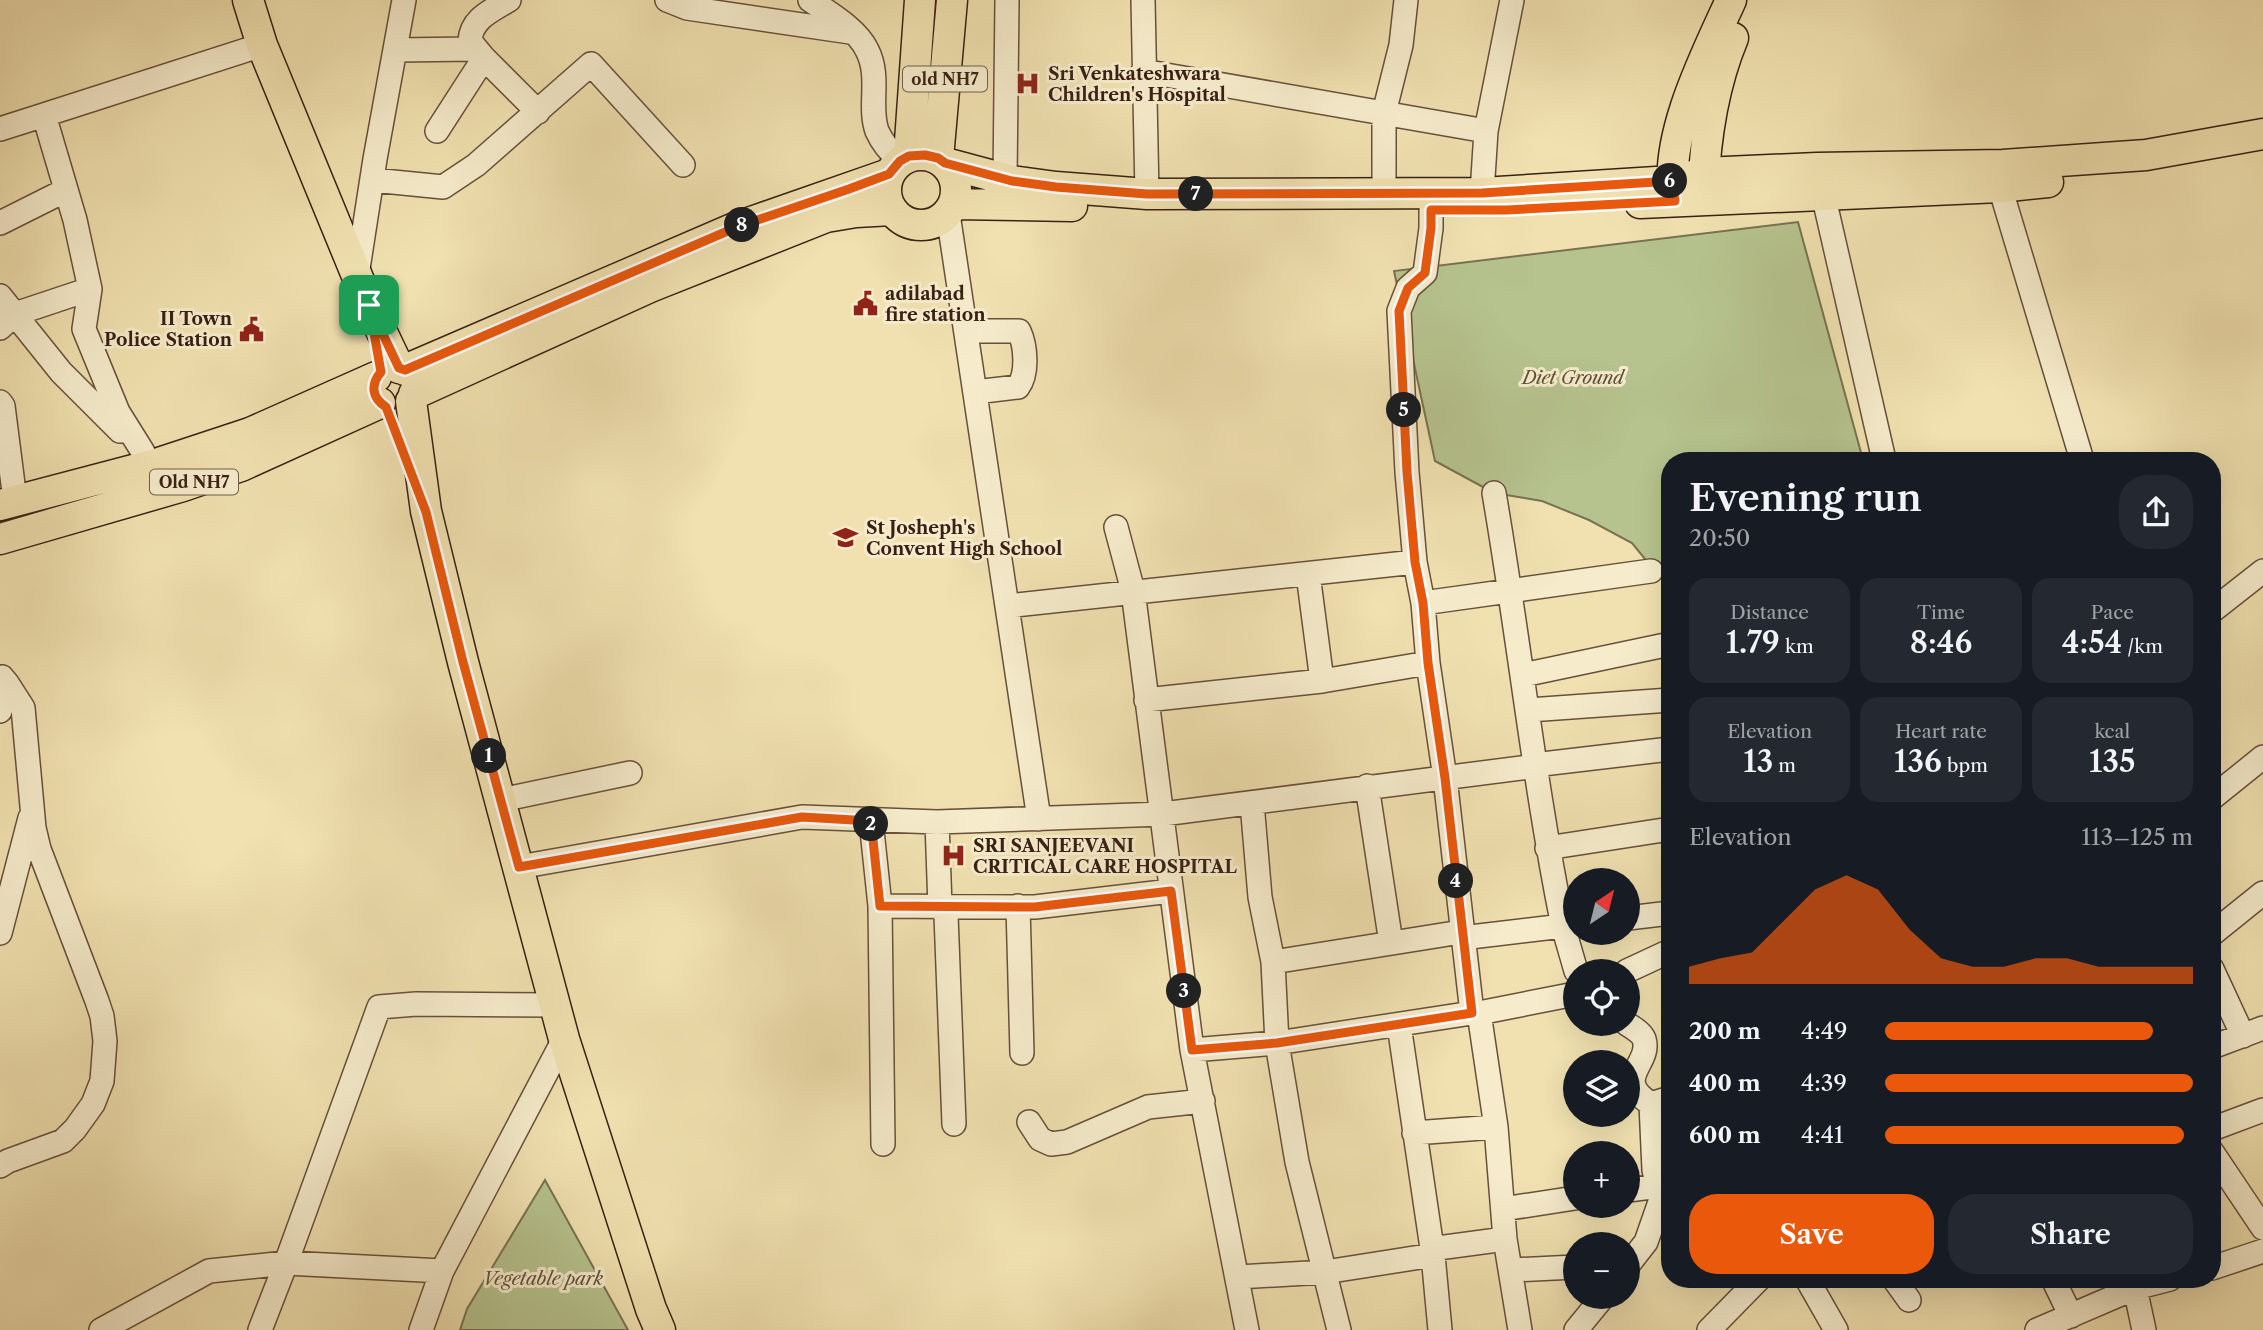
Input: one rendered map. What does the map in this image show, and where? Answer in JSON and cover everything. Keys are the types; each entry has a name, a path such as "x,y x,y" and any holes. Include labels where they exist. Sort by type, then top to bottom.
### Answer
{"main road":[{"path":"248,0 262,45 369,305 394,387 463,662 554,1005 650,1308 660,1330"},
{"name":"Old NH7","path":"0,539 183,486 241,466 394,387 737,227 916,163 952,172 956,194 951,209 940,220 919,225 909,223 892,210 886,192 916,163 920,0"},
{"name":"old NH7","path":"916,163 952,0"},
{"path":"1688,189 1676,147 1692,89 1731,0"},
{"path":"1688,189 1709,131 1720,74 1750,0"},
{"path":"916,163 1056,187 1147,194 1384,195 1688,189 1820,182 2133,156 2263,134"},
{"path":"1820,182 2000,187 2147,171 2263,150"},
{"path":"951,209 1480,211 1688,189"},
{"name":"Old NH7","path":"7,503 149,458 394,387 826,218 856,212 892,210"}],"street":[{"path":"357,275 404,0"},
{"path":"509,0 477,20 470,30 470,41 538,111"},
{"path":"667,0 687,8 853,33"},
{"path":"810,0 853,33 867,49 875,74 877,130 891,152 916,163"},
{"path":"1005,180 1007,0"},
{"path":"1143,0 1147,194"},
{"path":"1384,195 1384,113 1401,45 1406,0"},
{"path":"1482,193 1486,131 1512,0"},
{"path":"0,129 262,45"},
{"path":"395,50 480,53"},
{"path":"437,131 480,53"},
{"path":"373,180 443,187 476,165 591,64 683,165"},
{"path":"1143,71 1486,131"},
{"path":"44,115 66,190 90,289 84,329 118,412 149,458"},
{"path":"1820,182 1882,452"},
{"path":"2000,187 2080,452"},
{"path":"0,223 66,190"},
{"path":"951,209 965,331 1039,818"},
{"path":"1431,210 1425,273 1408,288 1399,311 1407,472 1415,562 1423,603 1462,935 1496,1127 1506,1239 1520,1330"},
{"path":"7,321 90,289"},
{"path":"0,296 7,321 149,458"},
{"path":"965,331 1019,331 1023,340 1024,379 1018,387 975,392"},
{"path":"0,402 3,407 7,503"},
{"path":"1494,493 1524,676 1547,848 1563,905"},
{"path":"1116,527 1133,591 1192,1050 1247,1330"},
{"path":"1007,606 1415,562"},
{"path":"1423,603 1651,571"},
{"path":"2221,604 2263,571"},
{"path":"1308,573 1322,681"},
{"path":"1524,676 1661,646"},
{"path":"1146,700 1322,681 1428,663"},
{"path":"0,711 5,698 3,679"},
{"path":"1,1165 55,1145 69,1136 93,1104 102,1081 105,1041 102,1016 38,849 23,708 3,679"},
{"path":"1529,710 1661,701"},
{"path":"519,867 802,817 937,822 1163,814 1661,750"},
{"path":"2221,791 2263,757"},
{"path":"501,800 630,773"},
{"path":"1367,786 1391,943"},
{"path":"1252,803 1260,897 1273,962 1277,1043 1297,1162 1339,1330"},
{"path":"0,933 33,808"},
{"path":"871,821 880,906 883,1144"},
{"path":"937,822 940,907 946,915 954,1124"},
{"path":"1547,848 1661,830"},
{"path":"880,906 1035,907 1171,891"},
{"path":"2221,927 2263,892"},
{"path":"1018,906 1022,1053"},
{"path":"1640,917 1661,914"},
{"path":"1273,962 1391,943 1563,927"},
{"path":"1640,965 1661,955"},
{"path":"2221,983 2253,1032 2221,1043"},
{"path":"1192,1050 1277,1043 1475,1013 1563,996"},
{"path":"260,1330 379,1007 416,1004 554,1005"},
{"path":"1399,1025 1433,1255 1440,1330"},
{"path":"1640,1034 1644,1040 1644,1050 1633,1074 1640,1097 1660,1101 1661,1181 1661,1199 1646,1242 1640,1250"},
{"path":"421,1330 442,1271 564,1039"},
{"path":"1029,1122 1040,1139 1051,1144 1067,1142 1148,1107 1203,1101"},
{"path":"2221,1126 2263,1110"},
{"path":"1414,1133 1496,1127"},
{"path":"2221,1165 2263,1228"},
{"path":"1640,1187 1661,1181"},
{"path":"1503,1209 1563,1200"},
{"path":"1238,1277 1325,1272 1433,1255 1438,1248 1506,1239"},
{"path":"2221,1265 2263,1251"},
{"path":"101,1330 136,1320 209,1272 286,1263 442,1271"},
{"path":"1512,1270 1563,1268"},
{"path":"1715,1327 1751,1288"},
{"path":"1812,1288 1836,1330"},
{"path":"1900,1288 1909,1300"},
{"path":"2057,1288 2071,1317"},
{"path":"2037,1330 2135,1288 2144,1330"},
{"path":"1576,1330 1593,1309"}],"green space":[{"name":"Diet Ground","path":"1798,222 1861,452 1661,452 1661,571 1654,570 1632,543 1589,520 1542,501 1494,493 1435,461 1394,271"},
{"name":"Vegetable park","path":"545,1180 628,1330 460,1330 467,1309"}],"place":[{"name":"Sri Venkateshwara Children's Hospital","path":"1028,84"},
{"name":"adilabad fire station","path":"865,304"},
{"name":"II Town Police Station","path":"252,329"},
{"name":"St Josheph's Convent High School","path":"846,538"},
{"name":"SRI SANJEEVANI CRITICAL CARE HOSPITAL","path":"953,856"}],"route":[{"path":"909,156 938,158 945,163 1012,181 1147,194 1482,193 1672,181 1675,201 1507,210 1431,210 1425,273 1408,288 1399,311 1407,472 1415,562 1423,603 1428,663 1445,778 1472,1013 1277,1043 1192,1050 1171,891 1035,907 880,906 871,821 802,817 519,867 463,662 426,512 386,407 375,397 373,390 376,377 381,372 369,305 399,368 405,370 737,227 889,174 900,161 909,156"}]}
